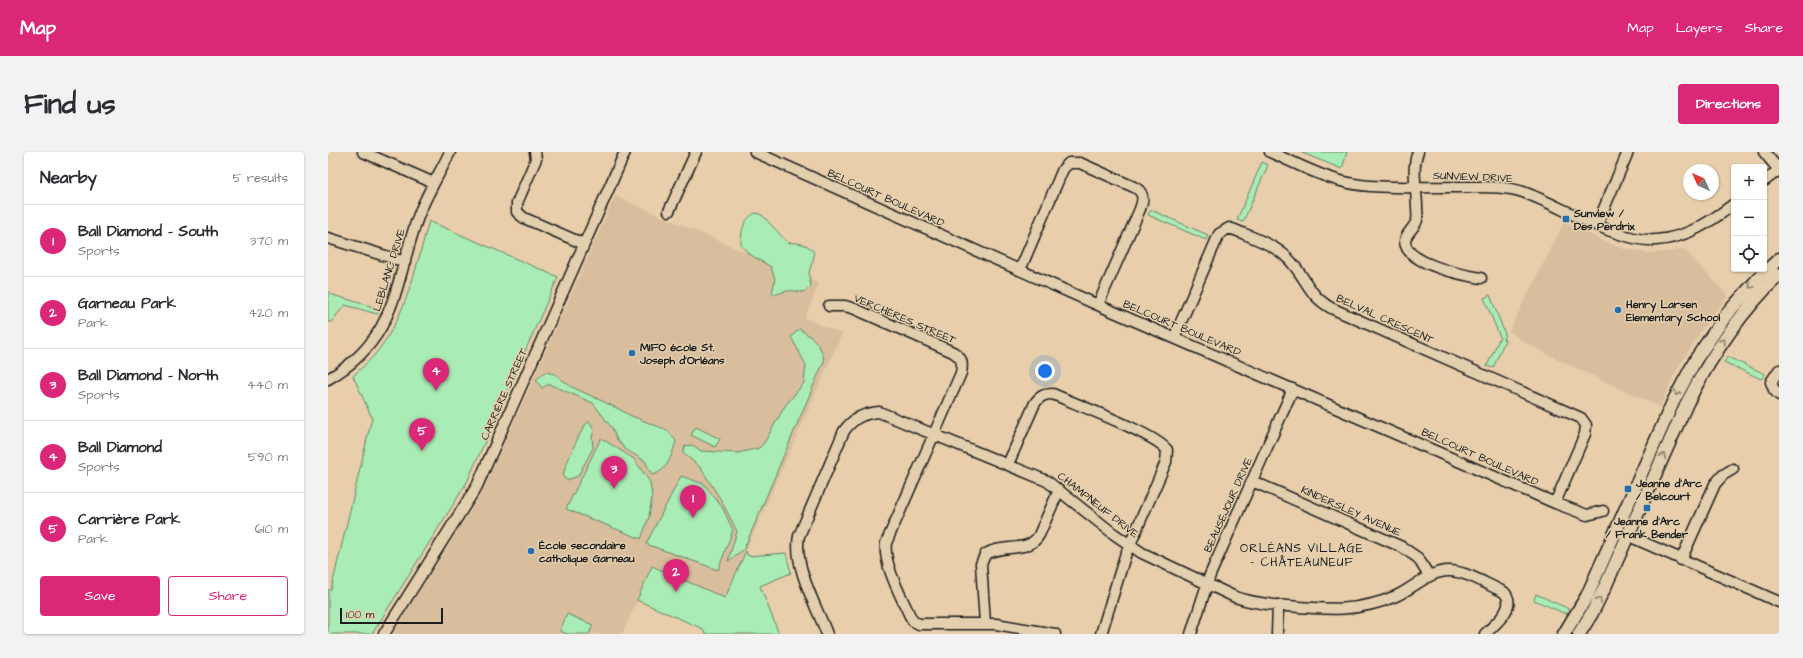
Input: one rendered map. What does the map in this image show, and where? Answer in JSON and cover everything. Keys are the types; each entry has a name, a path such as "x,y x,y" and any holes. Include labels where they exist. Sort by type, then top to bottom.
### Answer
{"main road":[{"path":"1564,634 1587,596 1672,402 1696,359 1726,316 1748,290 1779,259"},
{"path":"1579,634 1598,601 1687,403 1702,374 1736,323 1779,275"}],"street":[{"path":"363,152 434,184"},
{"name":"LEBLANC DRIVE","path":"328,379 356,358 381,329 390,310 418,217 450,152"},
{"path":"535,152 536,159 516,203 517,212 524,218 584,244"},
{"name":"CARRIÈRE STREET","path":"384,634 477,486 625,152"},
{"path":"669,210 696,152"},
{"name":"BELCOURT BOULEVARD","path":"755,152 1098,305 1555,503 1587,515 1603,511"},
{"name":"SUNVIEW DRIVE","path":"1270,152 1333,179 1346,183 1368,186 1492,187 1513,189 1597,225 1620,234 1643,240 1655,240 1694,231 1731,206"},
{"path":"1418,152 1416,160 1417,219 1405,240 1409,252 1413,256 1457,274 1481,278"},
{"path":"1597,225 1628,152"},
{"path":"1764,152 1779,170 1767,179"},
{"path":"1020,270 1063,169 1069,163 1080,163 1134,187 1142,192 1143,200 1098,305"},
{"name":"BELVAL CRESCENT","path":"1174,338 1219,234 1229,228 1236,230 1276,248 1286,256 1315,297 1331,308 1581,418 1586,425 1585,434 1555,503"},
{"path":"328,238 405,262"},
{"name":"VERCHÈRES STREET","path":"829,306 845,306 855,309 953,352 960,357 962,366 961,373 934,434"},
{"path":"1779,370 1771,382 1774,390 1779,395"},
{"name":"BEAUSÉJOUR DRIVE","path":"1192,634 1206,584 1293,389"},
{"path":"1008,464 1035,403 1042,396 1047,394 1053,394 1160,442 1167,450 1166,462 1129,545 1101,634"},
{"name":"CHAMPNEUF DRIVE","path":"827,634 800,567 797,543 801,528 844,431 856,418 864,414 879,412 1048,481 1129,545 1155,560 1206,584 1250,602 1331,610 1362,607 1397,596 1429,576 1441,572 1457,572 1504,592 1508,597 1509,603 1506,613 1484,634"},
{"path":"934,434 888,537 885,549 888,564 913,621 926,625 985,623 1055,634"},
{"path":"1681,560 1715,484 1723,475 1733,469"},
{"name":"KINDERSLEY AVENUE","path":"1252,481 1402,547 1418,558 1429,576"},
{"path":"985,623 981,564 985,555 996,549 1024,546 1034,542 1039,535 1059,490"},
{"path":"1616,530 1779,602"},
{"path":"1277,634 1278,605"}],"shaded area":[{"path":"615,196 819,284 805,318 842,334 725,598 653,566 622,634 394,634 403,617 483,491"},
{"name":"Henry Larsen Elementary School","path":"1564,223 1620,248 1648,253 1684,249 1728,296 1705,325 1676,371 1660,407 1569,365 1524,342 1509,331"}],"green space":[{"path":"1300,152 1347,152 1342,169"},
{"path":"1262,162 1268,165 1243,222 1237,220"},
{"path":"1151,210 1208,235 1206,240 1148,215"},
{"path":"756,213 762,215 788,243 804,244 813,251 814,257 809,274 811,286 805,291 785,291 772,294 775,279 771,267 749,254 741,245 742,230 748,218"},
{"path":"429,221 558,277 466,484 372,634 328,634 328,590 331,590 372,418 353,376 377,352 396,322 415,272"},
{"path":"328,291 333,295 380,309 377,314 345,305 331,322 328,322"},
{"path":"1490,295 1505,334 1503,339 1505,340 1493,368 1487,366 1500,337 1484,298"},
{"path":"799,329 809,335 816,342 821,350 824,361 744,549 728,561 737,531 721,500 700,467 683,453 685,446 693,445 701,451 738,453 759,448 764,443 785,406 804,383 806,365 791,337"},
{"path":"1728,357 1765,374 1761,379 1724,362"},
{"path":"545,372 555,374 570,386 629,415 667,430 676,441 671,457 665,467 652,475 645,461 625,449 616,438 612,428 593,403 549,384 542,388 536,380"},
{"path":"588,422 590,422 594,430 592,437 593,448 578,476 567,480 563,477 569,457 577,439"},
{"path":"696,427 720,439 715,447 691,435"},
{"path":"601,438 634,459 650,482 652,497 649,517 641,539 566,509"},
{"path":"681,476 704,484 722,507 733,530 718,570 646,544"},
{"path":"746,551 748,556 786,553 791,573 760,586 779,634 705,634 703,629 637,600 652,566 725,598"},
{"path":"1536,594 1569,609 1566,614 1534,600"},
{"path":"567,614 593,625 589,634 567,634 560,631"}],"place":[{"name":"Sunview / Des Perdrix","path":"1566,219"},
{"name":"Henry Larsen Elementary School","path":"1618,310"},
{"name":"MIFO école St. Joseph d'Orléans","path":"632,353"},
{"name":"Ball Diamond","path":"436,391"},
{"name":"Carrière Park","path":"422,451"},
{"name":"Ball Diamond - North","path":"614,489"},
{"name":"Jeanne d'Arc / Belcourt","path":"1628,489"},
{"name":"Jeanne d'Arc / Frank Bender","path":"1647,508"},
{"name":"Ball Diamond - South","path":"693,518"},
{"name":"École secondaire catholique Garneau","path":"531,551"},
{"name":"Garneau Park","path":"676,592"}],"district":[{"name":"ORLÉANS VILLAGE - CHÂTEAUNEUF","path":"1302,555"}]}
